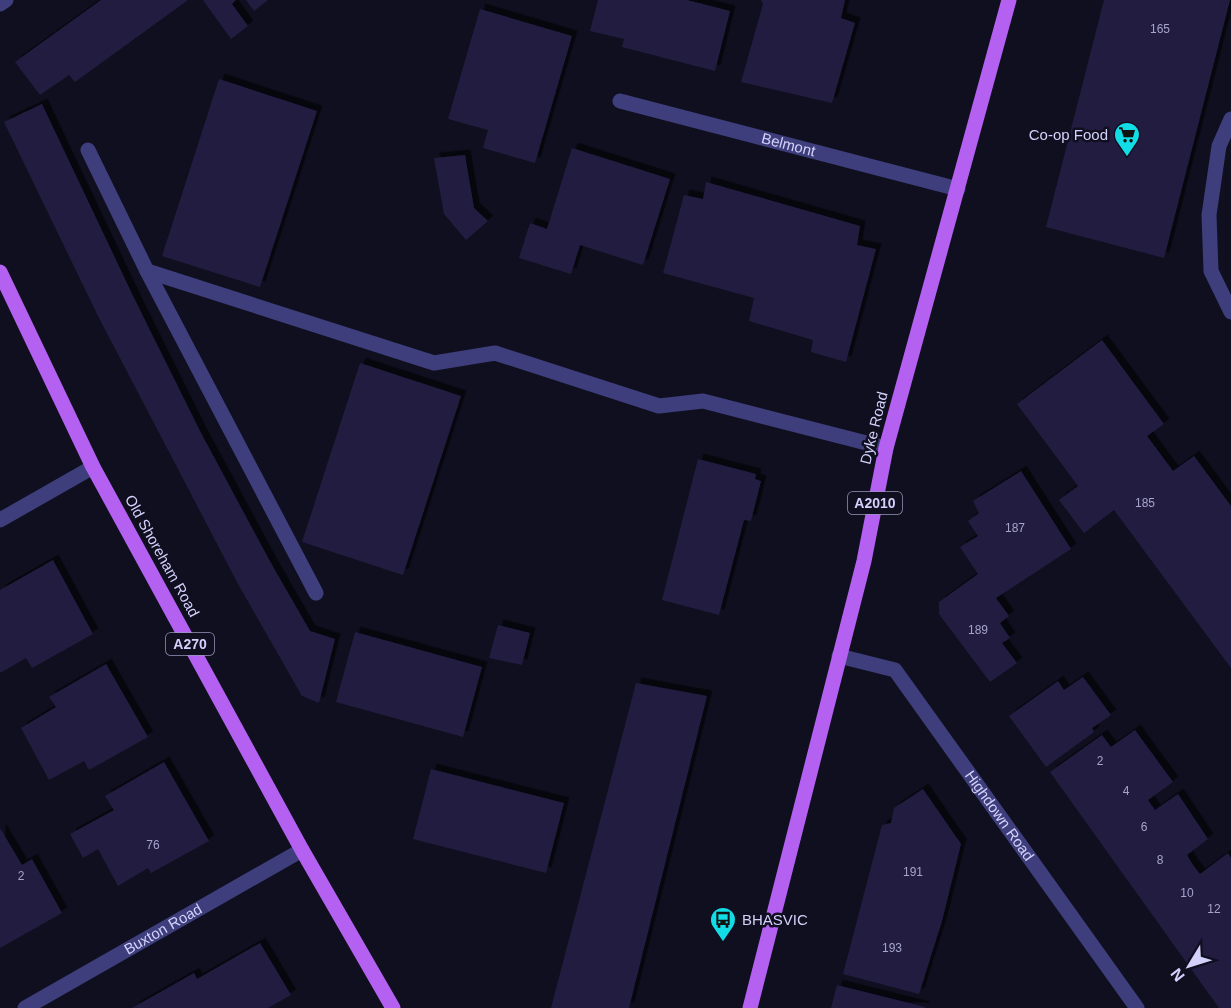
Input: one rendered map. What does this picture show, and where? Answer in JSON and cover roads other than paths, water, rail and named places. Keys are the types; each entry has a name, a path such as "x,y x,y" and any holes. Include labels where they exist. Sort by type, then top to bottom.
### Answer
{"main road":[{"name":"Dyke Road","path":"750,1008 864,561 886,448 1009,0"},
{"name":"Old Shoreham Road","path":"0,272 93,467 302,850 393,1008"}],"street":[{"path":"0,4 6,0"},
{"name":"Belmont","path":"620,101 958,189"},
{"path":"1231,119 1220,146 1209,215 1211,272 1231,312"},
{"path":"88,150 147,271 316,593"},
{"path":"147,271 434,363 495,353 659,406 703,401 886,448"},
{"path":"0,520 93,467"},
{"name":"Highdown Road","path":"839,656 895,670 1137,1008"},
{"name":"Buxton Road","path":"25,1008 302,850"}],"place":[{"name":"Co-op Food","path":"1127,158"},
{"name":"BHASVIC","path":"723,943"}]}
